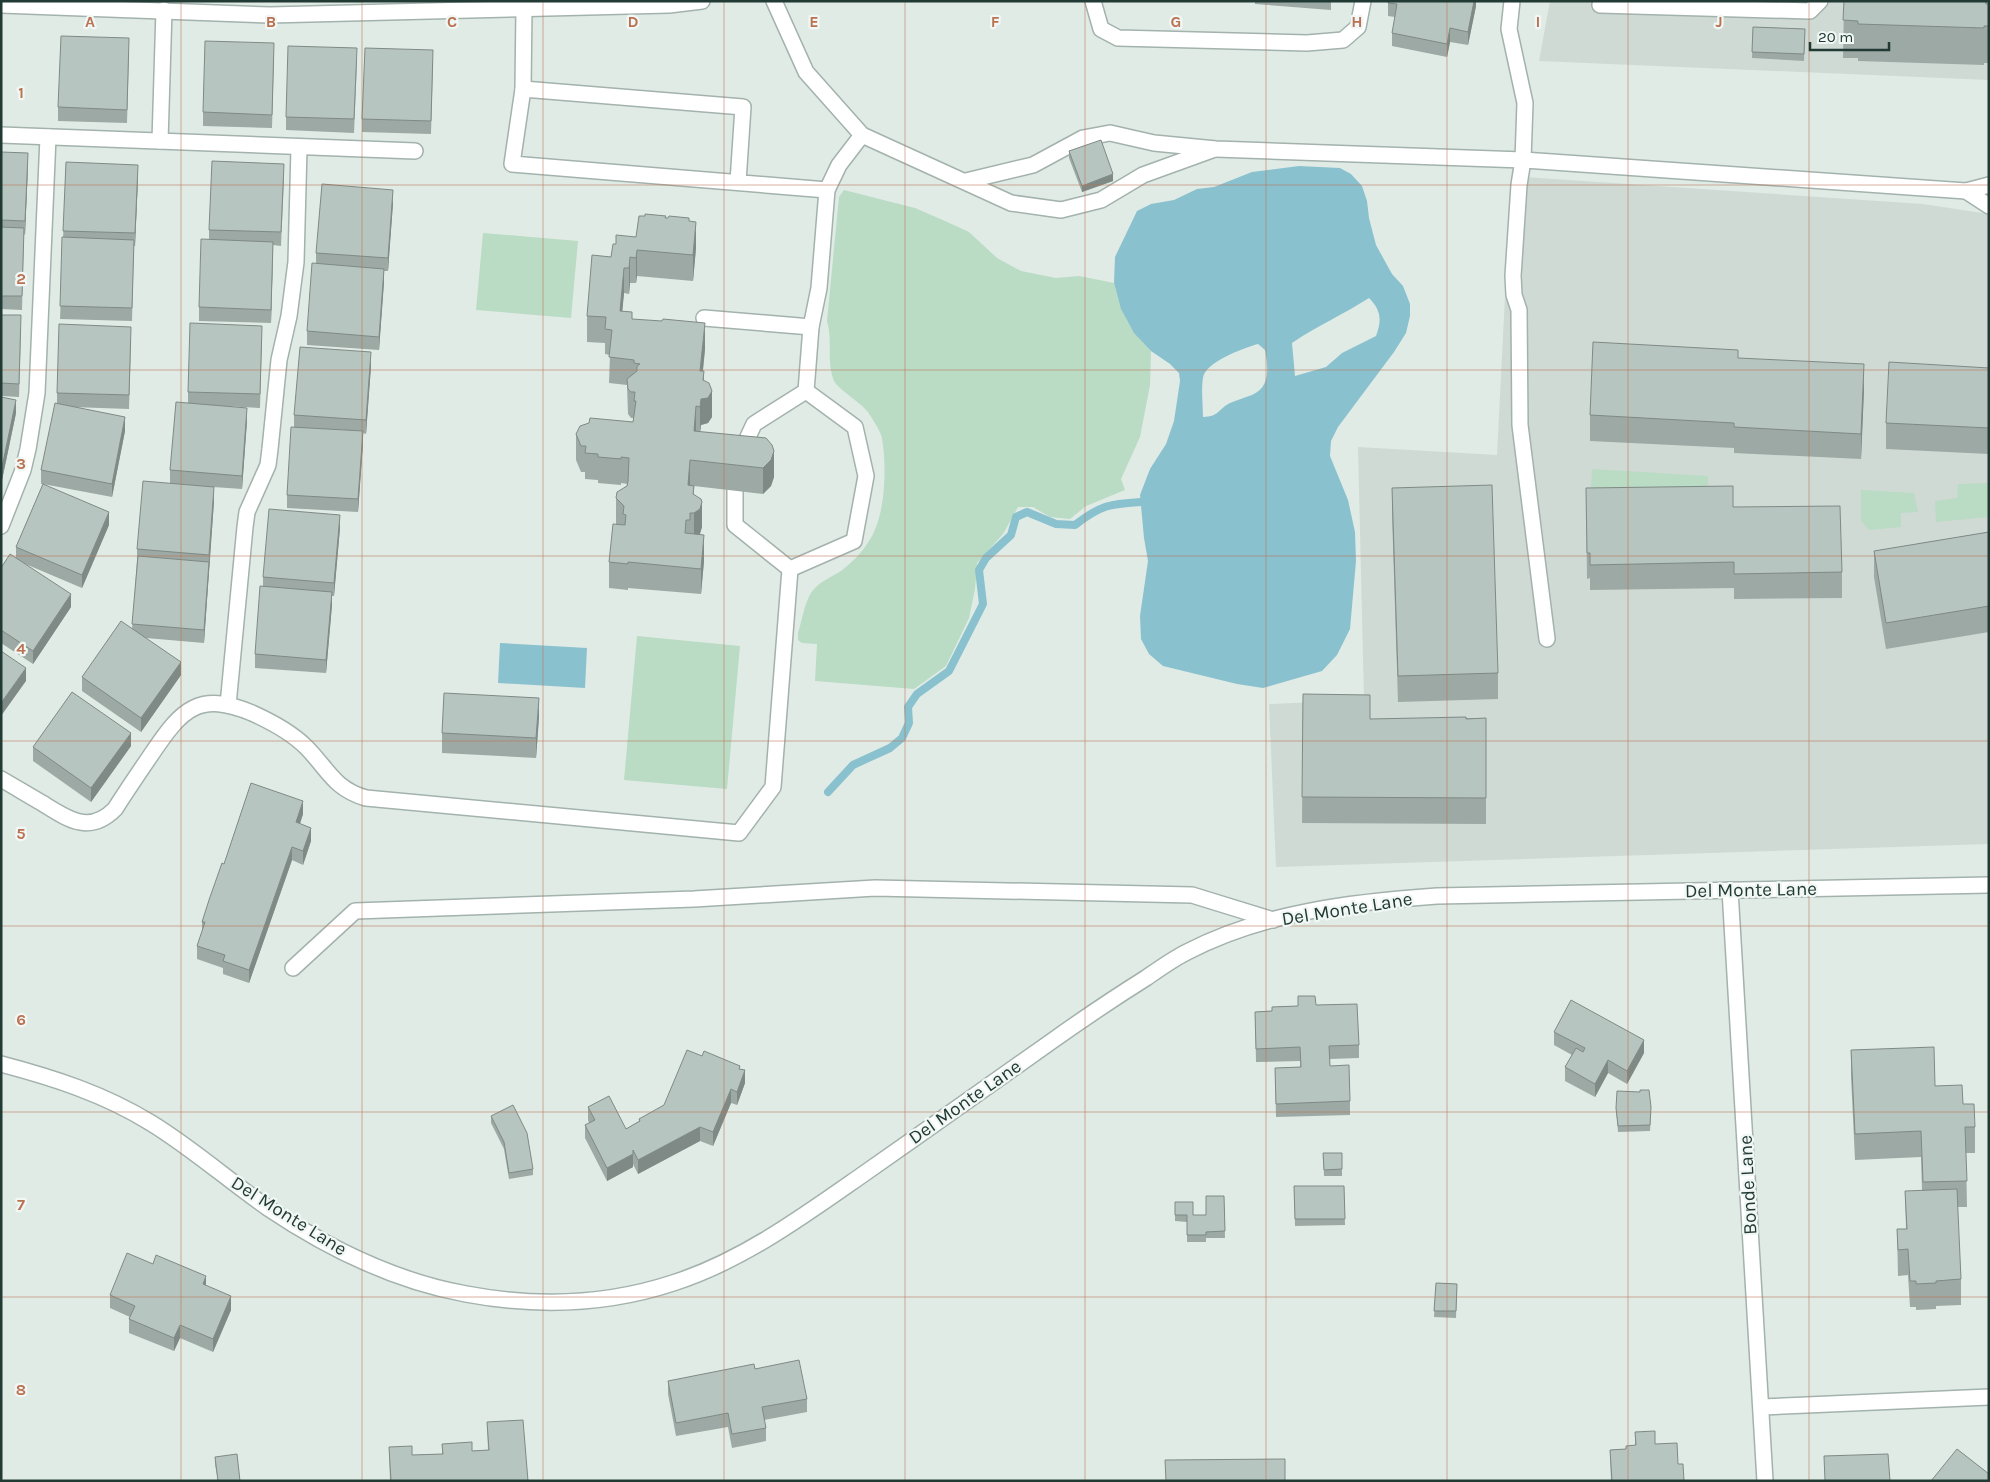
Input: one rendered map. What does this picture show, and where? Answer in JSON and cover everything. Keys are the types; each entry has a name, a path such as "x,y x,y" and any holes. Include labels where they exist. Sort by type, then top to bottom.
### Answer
{"street":[{"path":"1,4 270,15 669,5 702,1"},
{"path":"774,1 806,72 862,135 1011,203 1061,210 1101,200 1143,175 1216,149"},
{"path":"1093,1 1101,29 1118,38 1307,43 1343,40 1358,27 1363,1"},
{"path":"1512,1 1509,29 1525,103 1523,160 1519,185 1513,276 1514,295 1519,310 1520,425 1547,639"},
{"path":"1601,1 1600,5 1810,11 1820,1"},
{"path":"524,8 522,89 512,164 827,190"},
{"path":"160,141 164,10"},
{"path":"522,89 743,107 738,182"},
{"path":"966,181 1033,165 1083,138 1110,133 1154,143 1216,149 1523,160 1966,191 1989,185"},
{"path":"1,135 415,151"},
{"path":"806,391 811,328 819,288 827,190 839,165 862,135"},
{"path":"1,526 28,449 37,393 48,136"},
{"path":"228,705 247,512 268,465 279,360 296,262 299,148"},
{"path":"1966,191 1989,206"},
{"path":"704,318 811,328"},
{"path":"790,569 735,525 736,465 754,424 806,391"},
{"path":"790,569 854,541 866,476 855,427 806,391"},
{"path":"1,779 68,819 77,822 93,823 102,820 115,809 171,724 179,717 197,706 206,704 228,705 249,712 285,729 308,749 332,778 346,791 366,798 739,834 773,787 790,569"},
{"name":"Del Monte Lane","path":"1,1064 46,1076 96,1094 151,1123 289,1221 312,1236 364,1263 412,1281 465,1294 520,1302 571,1303 628,1296 673,1284 714,1268 811,1211 1103,1005 1184,953 1226,934 1273,920 1321,909 1373,901 1437,896 1989,885"},
{"path":"293,968 355,911 694,899 875,888 1192,895 1273,920"},
{"name":"Bonde Lane","path":"1730,890 1765,1481"},
{"path":"1762,1407 1989,1397"}],"shaded area":[{"path":"1550,1 1989,1 1989,80 1539,61"},
{"path":"1511,176 1923,204 1989,214 1989,844 1276,867 1269,704 1364,700 1358,447 1497,455"}],"green space":[{"path":"844,190 915,208 945,221 969,232 997,258 1021,271 1056,278 1079,276 1114,283 1127,320 1151,351 1150,385 1140,437 1121,479 1125,490 1086,506 1070,519 1050,517 1033,507 1018,507 1003,534 977,563 975,589 969,618 946,666 914,689 815,681 817,644 802,643 798,640 803,613 811,593 821,583 845,568 864,548 878,521 884,493 884,450 881,435 867,411 836,384 830,366 829,328 827,321 839,197"},
{"path":"483,233 578,241 571,318 476,310"},
{"path":"1592,469 1708,476 1708,490 1591,489"},
{"path":"1989,483 1989,517 1936,522 1935,501 1957,498 1958,484"},
{"path":"1861,490 1914,493 1918,512 1901,513 1901,527 1869,530 1861,521"},
{"path":"637,636 740,646 727,789 624,780"}],"water":[{"path":"1299,166 1340,168 1351,174 1362,186 1376,245 1392,274 1403,286 1410,304 1410,316 1406,333 1338,427 1331,441 1330,456 1348,500 1355,532 1356,561 1350,629 1337,655 1322,671 1263,688 1237,684 1163,666 1149,654 1141,639 1140,616 1148,561 1140,495 1150,469 1166,444 1174,421 1180,381 1179,373 1170,364 1151,351 1134,333 1121,309 1114,283 1115,257 1137,211 1151,204 1174,200 1197,189 1214,187 1252,172","holes":["1369,298 1376,307 1380,320 1376,336 1342,353 1326,367 1295,376 1292,343","1258,344 1265,350 1267,363 1267,376 1262,387 1252,395 1230,403 1216,414 1203,417 1202,387 1205,372 1210,366 1226,356"]},
{"path":"500,643 587,648 585,688 498,683"}],"building":[{"path":"1388,1 1474,1 1468,32 1450,28 1447,44 1392,33 1397,4 1388,3"},
{"path":"1844,1 1985,1 1986,4 1989,4 1989,26 1984,26 1984,28 1858,24 1858,21 1843,20"},
{"path":"1753,27 1805,29 1804,54 1752,52"},
{"path":"61,36 129,38 127,110 58,107"},
{"path":"205,41 274,43 272,115 203,112"},
{"path":"288,46 357,48 354,119 286,117"},
{"path":"365,48 433,50 431,121 362,119"},
{"path":"1101,140 1113,174 1082,186 1069,151"},
{"path":"1,152 28,153 25,221 1,220"},
{"path":"212,161 284,164 281,232 209,230"},
{"path":"66,162 138,165 135,233 63,231"},
{"path":"322,184 393,190 388,258 316,253"},
{"path":"645,214 666,216 665,218 669,216 689,218 689,221 696,222 693,255 637,250 636,258 630,257 629,268 624,268 620,311 632,312 632,319 662,321 663,319 705,323 700,371 704,371 703,380 709,383 712,391 708,398 701,399 700,407 696,406 694,431 766,438 774,451 771,460 763,468 690,460 688,485 694,486 693,494 701,499 702,502 700,509 690,513 690,520 686,520 685,533 704,535 701,569 609,562 613,524 625,525 626,515 623,514 624,506 616,498 617,492 627,486 629,458 598,457 598,454 585,453 586,446 581,446 576,434 580,426 589,423 590,418 633,422 636,401 634,401 635,392 631,392 628,389 627,379 637,371 637,366 640,364 634,363 634,360 609,357 612,330 605,329 606,317 587,316 592,255 611,257 613,244 616,244 616,235 636,237 639,216 645,216"},
{"path":"1,227 24,228 22,296 1,296"},
{"path":"62,237 134,240 132,308 60,306"},
{"path":"201,239 273,242 271,310 199,307"},
{"path":"312,263 384,269 379,337 307,331"},
{"path":"1,315 21,315 19,384 1,383"},
{"path":"190,323 262,326 260,394 188,392"},
{"path":"59,324 131,327 129,395 57,393"},
{"path":"1593,342 1738,350 1738,358 1864,364 1861,434 1734,427 1734,423 1590,415"},
{"path":"300,347 371,352 366,420 294,415"},
{"path":"1889,362 1989,368 1989,428 1886,423"},
{"path":"1,397 16,400 2,467 1,466"},
{"path":"176,402 247,408 242,476 170,470"},
{"path":"55,403 125,417 112,484 41,470"},
{"path":"291,427 363,431 358,499 287,495"},
{"path":"143,481 214,487 209,555 137,549"},
{"path":"43,484 109,512 82,575 16,547"},
{"path":"1492,485 1498,673 1398,676 1392,488"},
{"path":"1733,486 1733,507 1840,506 1842,572 1734,574 1734,562 1590,565 1590,553 1587,553 1586,488"},
{"path":"269,509 340,515 334,583 263,577"},
{"path":"1989,532 1989,606 1886,623 1874,551"},
{"path":"10,554 71,594 33,651 1,630 1,568"},
{"path":"138,556 209,562 204,630 132,624"},
{"path":"260,586 332,592 326,660 255,654"},
{"path":"121,621 181,662 141,718 82,677"},
{"path":"1,651 26,668 1,703"},
{"path":"72,692 131,733 91,788 33,747"},
{"path":"444,693 539,698 536,738 442,733"},
{"path":"1303,694 1370,695 1370,719 1486,718 1486,798 1302,797"},
{"path":"251,783 303,801 296,822 311,828 303,851 292,847 249,970 223,961 225,955 197,946 205,922 202,922 209,900 222,863 224,864"},
{"path":"1298,996 1315,996 1316,1005 1357,1004 1359,1045 1329,1046 1330,1066 1349,1065 1350,1101 1276,1104 1275,1068 1301,1067 1300,1047 1256,1049 1255,1012 1272,1011 1272,1007 1298,1006"},
{"path":"1571,1000 1644,1040 1627,1071 1608,1060 1595,1084 1565,1067 1576,1048 1583,1052 1585,1048 1554,1032"},
{"path":"1934,1047 1935,1086 1962,1085 1963,1104 1974,1104 1975,1127 1965,1127 1967,1181 1923,1182 1921,1131 1855,1134 1851,1050"},
{"path":"687,1050 702,1056 704,1051 740,1066 739,1069 745,1070 737,1092 731,1089 713,1132 700,1127 638,1160 633,1150 633,1154 607,1168 585,1125 595,1120 588,1107 609,1096 626,1129 640,1121 639,1119 664,1105"},
{"path":"1640,1090 1649,1090 1651,1107 1650,1125 1618,1126 1617,1091 1640,1092"},
{"path":"513,1105 527,1133 533,1169 509,1173 504,1142 491,1116"},
{"path":"1323,1153 1342,1153 1342,1169 1324,1170"},
{"path":"1294,1186 1344,1186 1345,1219 1295,1219"},
{"path":"1957,1189 1961,1279 1916,1284 1916,1281 1910,1281 1908,1249 1898,1250 1897,1229 1907,1229 1905,1191"},
{"path":"1206,1196 1224,1196 1225,1231 1206,1232 1206,1235 1187,1235 1187,1215 1175,1215 1175,1202 1193,1202 1193,1215 1206,1215"},
{"path":"127,1253 153,1264 156,1255 206,1276 203,1284 231,1296 213,1339 180,1325 174,1338 129,1319 135,1306 110,1295"},
{"path":"1436,1283 1457,1284 1456,1311 1434,1311"},
{"path":"799,1360 807,1399 762,1407 766,1428 732,1434 728,1413 676,1423 668,1381 754,1364 755,1369"},
{"path":"523,1420 528,1481 391,1481 389,1447 412,1446 412,1455 443,1454 442,1444 472,1442 472,1451 489,1450 487,1422"},
{"path":"1655,1431 1655,1444 1677,1443 1678,1464 1683,1464 1684,1481 1612,1481 1610,1450 1626,1449 1626,1446 1636,1445 1635,1432"},
{"path":"1957,1449 1989,1474 1989,1481 1931,1481"},
{"path":"237,1454 240,1481 218,1481 215,1457"},
{"path":"1888,1454 1890,1481 1825,1481 1824,1456"},
{"path":"1285,1459 1285,1481 1166,1481 1165,1460"}],"waterway":[{"path":"828,792 853,765 890,748 902,738 909,723 908,707 917,694 949,671 983,604 979,570 986,558 1011,535 1016,517 1027,512 1056,524 1075,525 1099,509 1113,505 1141,502"}]}
